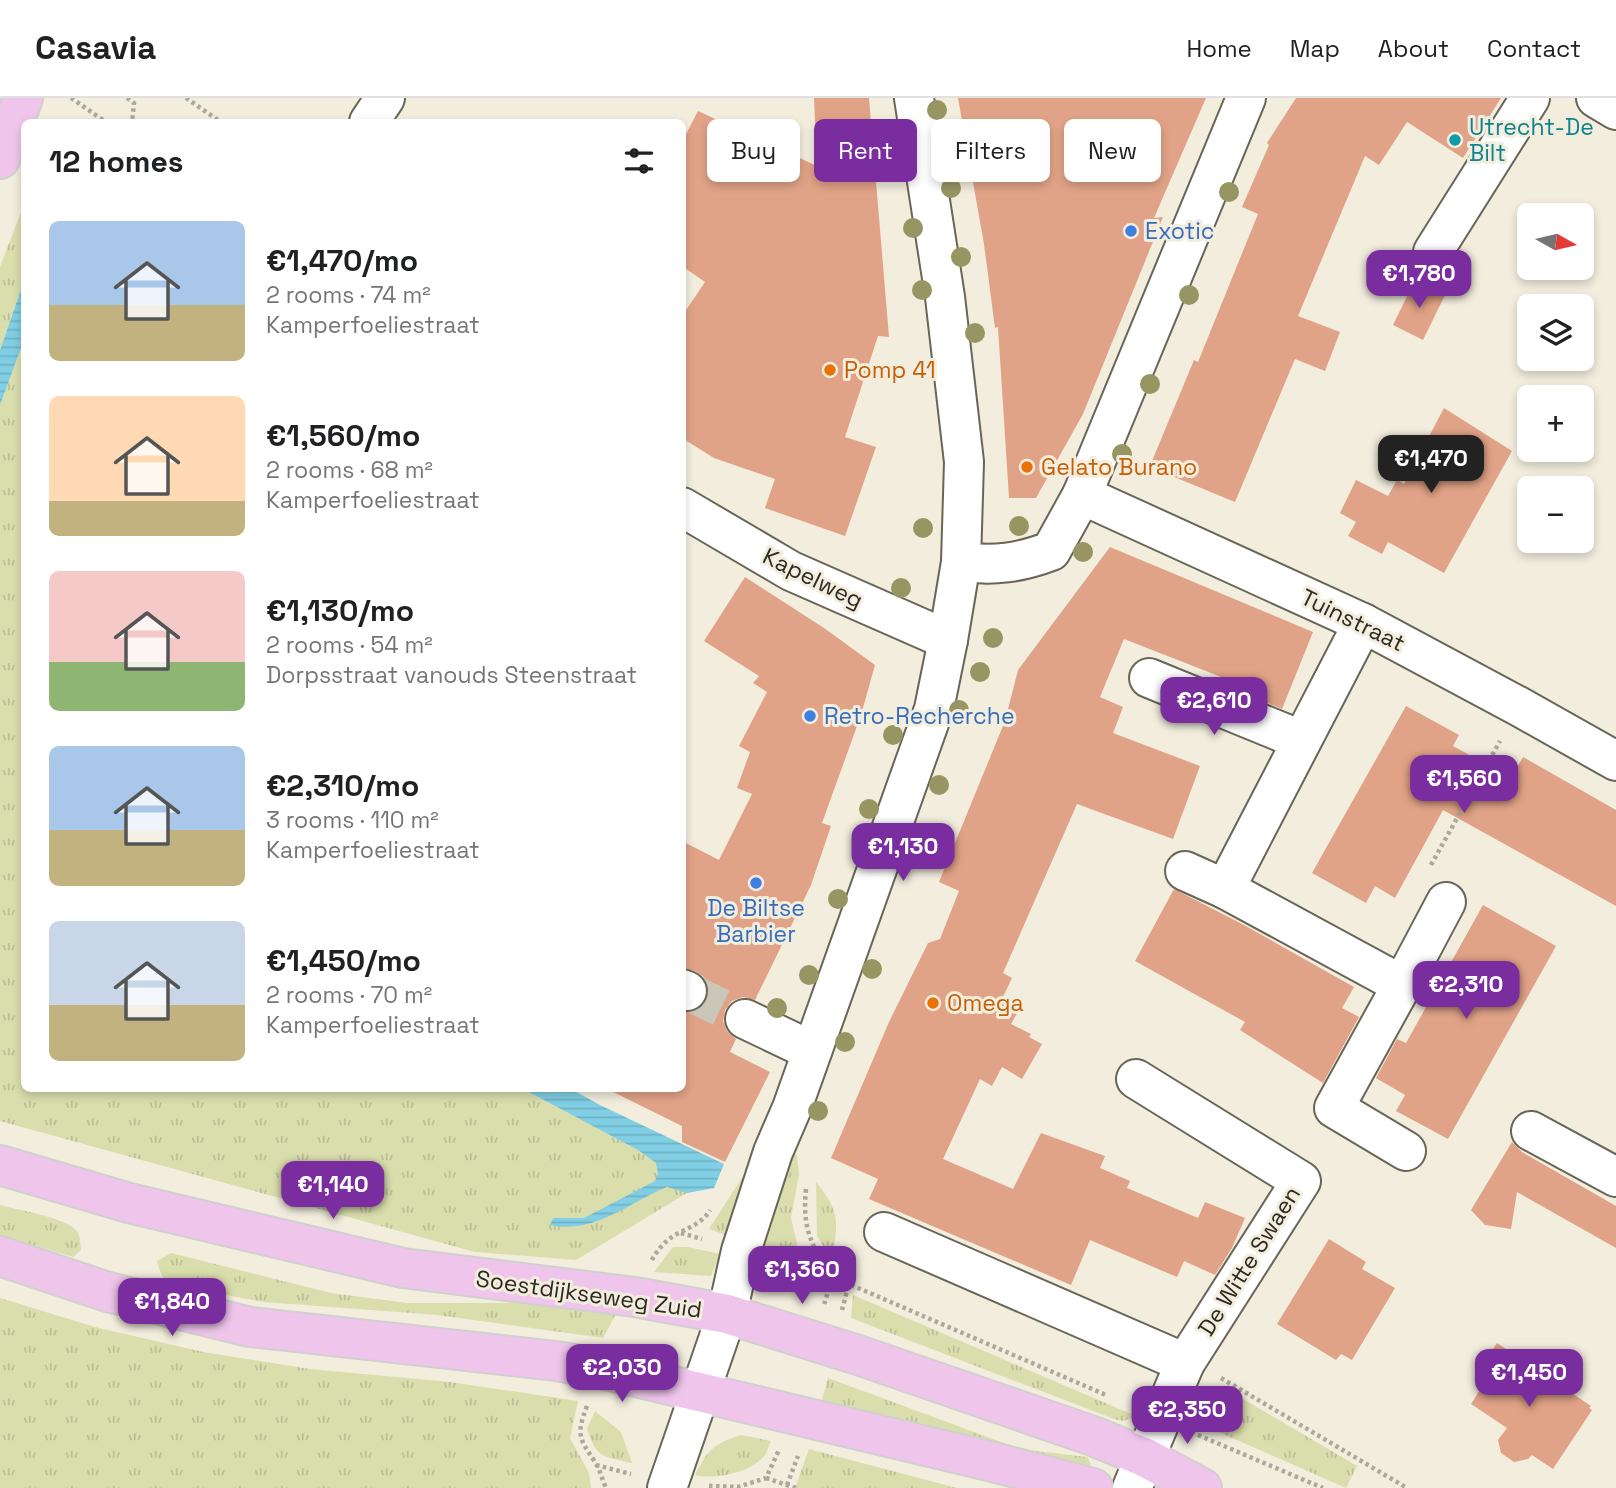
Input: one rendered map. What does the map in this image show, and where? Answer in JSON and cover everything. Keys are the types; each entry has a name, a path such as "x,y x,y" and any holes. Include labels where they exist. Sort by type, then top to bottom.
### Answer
{"main road":[{"path":"0,159 23,98"},
{"name":"Soestdijkseweg Zuid","path":"0,1165 129,1203 403,1268 635,1297 727,1314 884,1364 1093,1436 1138,1472 1202,1488"},
{"path":"0,1256 108,1292 250,1327 556,1360 699,1391 1093,1488"}],"street":[{"path":"371,119 385,98"},
{"path":"667,1488 727,1314 741,1251 773,1152 812,1051 934,709 948,640 961,562 964,461 945,297 914,98"},
{"path":"961,562 990,565 1024,561 1051,551 1082,495 1246,98"},
{"path":"1433,251 1530,98"},
{"path":"1596,98 1616,110"},
{"name":"Tuinstraat","path":"1082,495 1363,623 1616,761"},
{"name":"Kapelweg","path":"686,509 791,571 948,640"},
{"path":"1224,889 1363,623"},
{"path":"1149,678 1301,740"},
{"path":"1185,871 1224,889 1402,985"},
{"path":"1406,1151 1334,1108 1446,901"},
{"path":"745,1018 812,1051"},
{"name":"De Witte Swaen","path":"1136,1079 1301,1181 1185,1363 1138,1472"},
{"path":"1531,1131 1616,1177"},
{"path":"884,1232 1185,1363"}],"path":[{"path":"71,98 102,119"},
{"path":"127,98 134,103 132,119"},
{"path":"186,98 217,119"},
{"path":"1446,901 1427,871 1520,707"},
{"path":"832,1278 1323,1488"},
{"path":"1185,1363 1221,1378 1407,1488"},
{"path":"738,1487 766,1478 796,1488"}],"green space":[{"path":"21,212 21,290 0,350 0,267"},
{"path":"21,348 21,1092 529,1092 638,1150 656,1163 687,1193 576,1260 475,1252 0,1121 0,405"},
{"path":"791,1143 797,1156 799,1174 791,1218 799,1251 788,1254 759,1244"},
{"path":"761,1148 729,1236 709,1229"},
{"path":"816,1182 830,1202 836,1218 832,1260 817,1236"},
{"path":"0,1205 50,1217 69,1225 78,1234 81,1250 73,1257 0,1235"},
{"path":"673,1247 688,1247 720,1254 711,1276 654,1272"},
{"path":"171,1253 331,1293 407,1303 531,1303 617,1312 603,1338 437,1315 264,1302 173,1284 163,1277 157,1261"},
{"path":"853,1295 1136,1416 1123,1421 1114,1419 851,1318"},
{"path":"0,1298 95,1327 203,1352 310,1369 450,1382 578,1401 570,1438 589,1473 591,1488 0,1488"},
{"path":"828,1378 1020,1449 1087,1457 1091,1464 1084,1473 820,1407"},
{"path":"1223,1387 1357,1466 1346,1488 1205,1426"},
{"path":"595,1411 621,1432 632,1463 602,1455 594,1446 587,1429"},
{"path":"742,1435 771,1441 765,1455 758,1462 732,1474 712,1477 695,1475 713,1448"},
{"path":"809,1449 957,1488 795,1488"}],"water":[{"path":"21,290 21,348 0,405 0,350"},
{"path":"529,1092 576,1092 724,1164 714,1188 687,1193 667,1187 596,1221 566,1227 550,1225 553,1218 584,1218 655,1181 658,1173 656,1163 638,1150"}],"building":[{"path":"814,98 869,98 871,119 815,119"},
{"path":"958,98 1206,98 1154,218 1163,217 1083,414 1036,498 1009,498 998,327 995,328 973,182 1050,182 1050,119 962,119"},
{"path":"1296,98 1501,98 1463,158 1407,122 1379,165 1365,156 1298,316 1340,332 1325,371 1295,359 1235,502 1155,469 1157,463 1152,461 1194,360 1198,362 1258,214 1242,207 1269,145 1267,143"},
{"path":"698,111 715,119 707,119 707,182 800,182 800,158 814,165 814,182 876,182 889,337 878,336 845,437 876,447 845,536 765,508 775,479 714,458 686,440 686,310 705,282 686,269 686,134"},
{"path":"1415,280 1445,295 1423,340 1393,325"},
{"path":"1444,408 1512,451 1444,573 1388,542 1382,554 1348,536 1356,522 1340,513 1356,480 1388,496 1397,480 1404,484"},
{"path":"1110,547 1313,632 1282,709 1237,690 1234,682 1124,639 1100,697 1123,707 1113,733 1200,766 1173,839 1077,804 1003,973 1012,978 1001,1001 1019,1010 1011,1024 1031,1034 1029,1037 1042,1044 1022,1079 1002,1067 992,1086 980,1079 943,1159 1013,1189 1041,1133 1105,1156 1100,1168 1130,1181 1127,1188 1198,1218 1205,1202 1245,1218 1232,1248 1215,1275 1184,1261 1177,1277 1090,1240 1071,1285 869,1199 878,1179 831,1158 889,1022 928,943 940,939 959,891 939,882 1005,721 1018,670"},
{"path":"745,577 875,665 861,715 822,823 831,826 811,885 755,1000 743,997 732,1001 725,1010 723,1021 727,1031 736,1039 730,1052 770,1072 725,1162 682,1142 682,1126 613,1092 686,1092 686,1012 700,1009 707,998 708,987 704,977 686,969 686,843 719,860 752,794 737,788 750,752 739,746 767,692 753,683 759,676 704,641"},
{"path":"1406,706 1459,735 1453,746 1511,778 1523,757 1616,810 1616,906 1443,810 1395,898 1375,886 1366,903 1312,873"},
{"path":"1174,889 1354,987 1342,1008 1359,1017 1323,1083 1240,1030 1245,1022 1135,961"},
{"path":"1483,905 1556,946 1448,1139 1396,1111 1405,1095 1376,1078 1397,1039 1406,1043"},
{"path":"1512,1142 1522,1152 1616,1206 1616,1248 1517,1192 1511,1229 1485,1225 1471,1210"},
{"path":"1329,1239 1366,1262 1362,1269 1395,1288 1352,1360 1341,1354 1336,1360 1277,1324"},
{"path":"1497,1343 1591,1406 1589,1408 1592,1410 1553,1469 1532,1455 1528,1459 1514,1462 1501,1453 1498,1440 1507,1428 1471,1404 1488,1377 1478,1371"}],"tunnel":[{"path":"687,991 745,1019"}],"place":[{"name":"Utrecht-De Bilt","path":"1455,140"},
{"name":"Exotic","path":"1131,231"},
{"name":"Pomp 41","path":"830,370"},
{"name":"Gelato Burano","path":"1027,467"},
{"name":"Retro-Recherche","path":"810,716"},
{"name":"De Biltse Barbier","path":"756,883"},
{"name":"Omega","path":"933,1003"}]}
